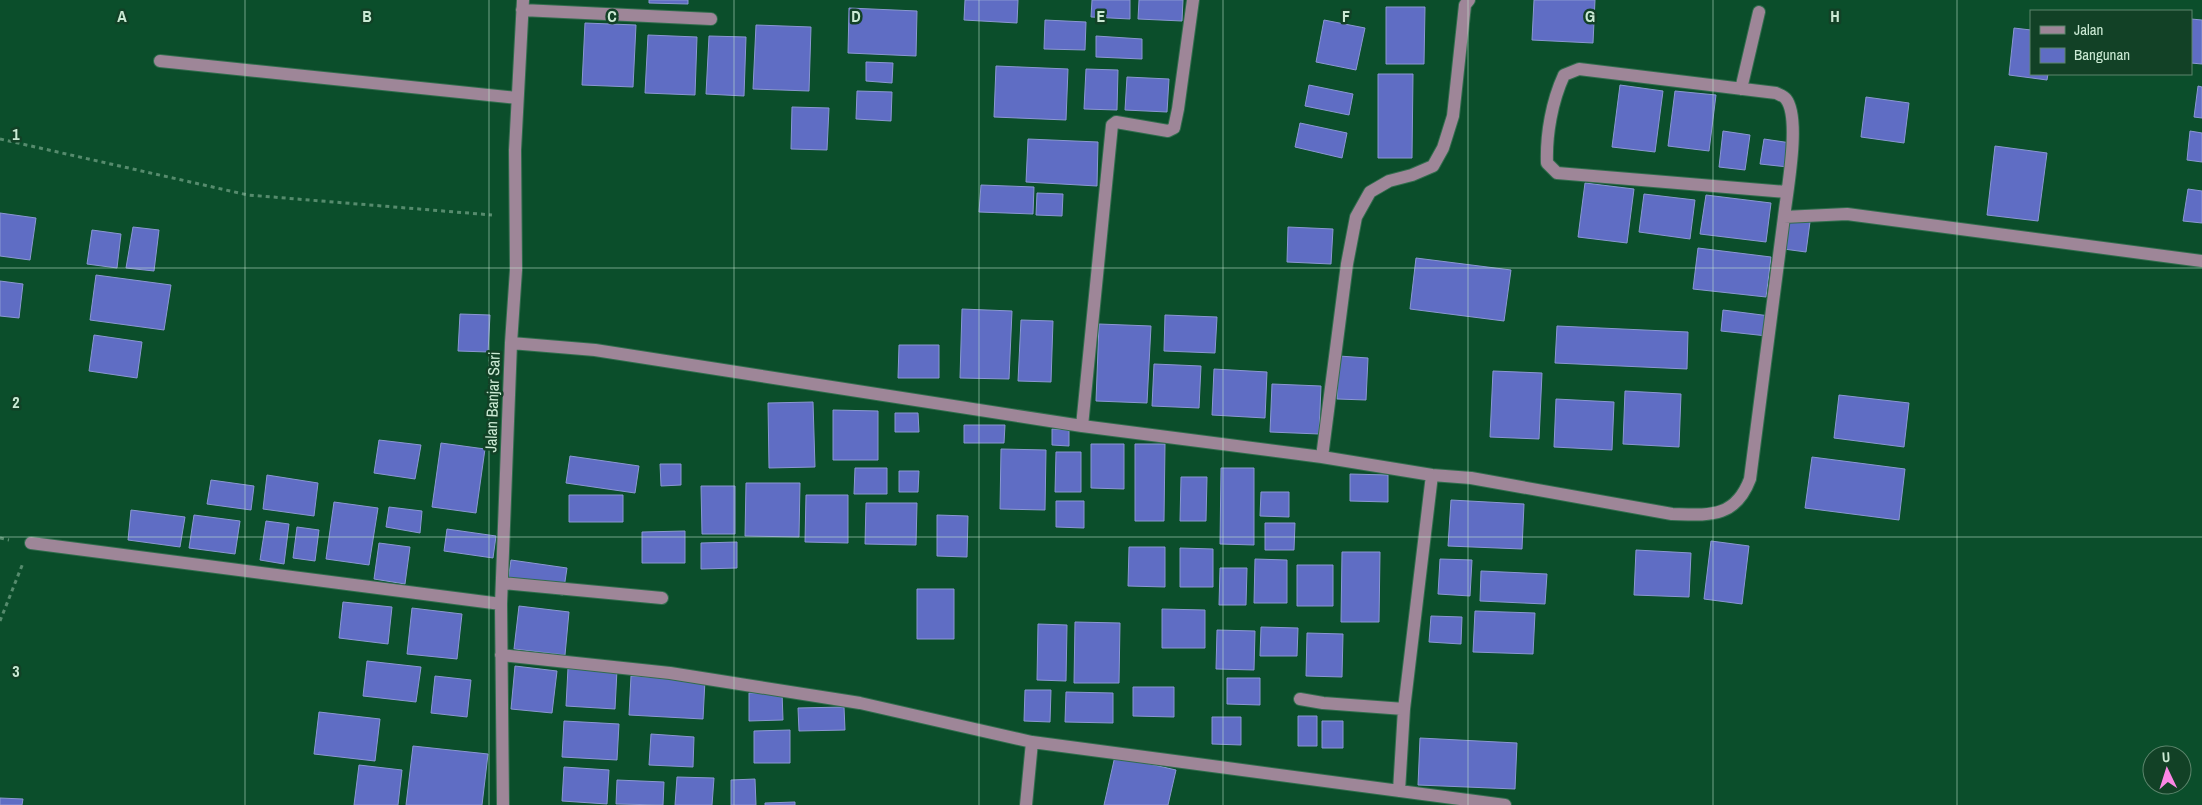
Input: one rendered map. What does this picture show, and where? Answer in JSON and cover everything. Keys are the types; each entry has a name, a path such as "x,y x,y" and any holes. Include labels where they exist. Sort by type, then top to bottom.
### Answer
{"street":[{"path":"1082,426 1112,125 1116,122 1168,131 1174,128 1193,0"},
{"path":"1322,457 1347,264 1356,218 1370,192 1389,181 1412,175 1433,166 1443,148 1453,116 1465,5 1469,0"},
{"path":"522,5 711,19"},
{"name":"Jalan Banjar Sari","path":"502,805 501,604 511,343 516,270 517,217 514,150 522,5"},
{"path":"1741,89 1759,12"},
{"path":"160,61 517,98"},
{"path":"511,343 595,350 1082,426 1322,457 1432,475 1471,478 1672,514 1704,515 1720,512 1739,501 1750,479 1784,217 1794,124 1789,104 1785,97 1776,93 1579,70 1564,75 1556,93 1546,149 1547,163 1557,173 1786,192"},
{"path":"1784,217 1847,214 2202,261"},
{"path":"1399,791 1404,709 1432,475"},
{"path":"30,543 501,604"},
{"path":"502,583 662,598"},
{"path":"501,655 670,673 860,703 1032,742 1505,805"},
{"path":"1300,699 1323,703 1404,709"},
{"path":"1026,805 1032,742"}],"path":[{"path":"0,139 248,195 517,217"},
{"path":"0,621 30,543"}],"building":[{"path":"649,0 688,0 688,4 649,3"},
{"path":"965,0 1018,0 1017,23 964,20"},
{"path":"1092,0 1130,0 1130,19 1091,17"},
{"path":"1139,0 1183,0 1182,21 1138,19"},
{"path":"1534,0 1595,0 1593,43 1532,40"},
{"path":"1386,7 1425,7 1424,64 1386,64"},
{"path":"849,8 917,11 916,56 848,53"},
{"path":"2192,19 2202,20 2202,64 2192,63"},
{"path":"1045,20 1086,22 1085,50 1044,49"},
{"path":"1324,20 1365,28 1356,70 1316,62"},
{"path":"585,23 636,25 633,87 582,85"},
{"path":"756,25 811,27 809,91 753,89"},
{"path":"2014,28 2030,30 2030,75 2048,75 2047,80 2009,75"},
{"path":"648,35 697,37 695,95 645,93"},
{"path":"709,36 746,37 744,96 706,94"},
{"path":"1096,36 1142,39 1142,59 1096,57"},
{"path":"866,62 893,63 892,83 866,81"},
{"path":"996,66 1068,69 1066,120 994,117"},
{"path":"1086,69 1118,70 1117,110 1084,109"},
{"path":"1378,74 1413,74 1412,158 1378,158"},
{"path":"1127,77 1169,79 1167,112 1125,110"},
{"path":"1309,85 1353,94 1349,115 1305,106"},
{"path":"1620,85 1663,91 1655,152 1612,147"},
{"path":"2198,86 2202,87 2202,118 2194,117"},
{"path":"857,91 892,92 891,121 856,119"},
{"path":"1675,91 1716,95 1709,151 1668,146"},
{"path":"1866,97 1909,103 1904,143 1861,137"},
{"path":"792,107 829,108 827,150 791,149"},
{"path":"1300,123 1347,133 1342,158 1295,147"},
{"path":"1723,131 1750,135 1745,170 1719,167"},
{"path":"2190,131 2202,133 2202,162 2187,160"},
{"path":"1028,139 1098,142 1097,186 1026,182"},
{"path":"1764,139 1791,143 1788,167 1760,164"},
{"path":"1995,146 2047,153 2038,221 1987,215"},
{"path":"1585,183 1634,189 1627,243 1578,237"},
{"path":"981,185 1034,187 1033,214 979,212"},
{"path":"2188,189 2202,191 2202,223 2183,221"},
{"path":"1037,193 1063,194 1062,216 1036,215"},
{"path":"1644,194 1695,200 1690,239 1639,232"},
{"path":"1706,195 1771,203 1766,242 1700,234"},
{"path":"0,213 36,218 30,260 0,256"},
{"path":"1780,218 1810,222 1806,252 1776,248"},
{"path":"133,227 159,230 154,271 126,268"},
{"path":"1288,227 1333,229 1331,264 1287,262"},
{"path":"92,230 121,234 117,268 87,264"},
{"path":"1698,248 1771,257 1766,297 1693,289"},
{"path":"1416,258 1511,270 1504,321 1410,309"},
{"path":"96,275 171,285 164,330 90,320"},
{"path":"0,281 23,284 19,318 0,316"},
{"path":"962,309 1012,311 1009,379 960,378"},
{"path":"1723,310 1770,316 1767,336 1721,331"},
{"path":"460,314 490,315 488,352 458,351"},
{"path":"1165,315 1217,317 1215,353 1164,351"},
{"path":"1021,320 1053,321 1051,382 1018,381"},
{"path":"1099,324 1151,326 1147,403 1096,401"},
{"path":"1557,326 1688,332 1687,369 1555,363"},
{"path":"94,335 142,342 137,378 89,371"},
{"path":"899,345 939,345 939,378 898,378"},
{"path":"1339,356 1368,358 1366,400 1337,399"},
{"path":"1154,364 1201,366 1199,408 1152,406"},
{"path":"1214,369 1267,372 1265,418 1212,415"},
{"path":"1493,371 1542,373 1539,439 1490,437"},
{"path":"1272,384 1321,386 1319,434 1270,432"},
{"path":"1625,391 1681,394 1679,447 1623,444"},
{"path":"1839,395 1909,403 1904,447 1834,438"},
{"path":"1556,399 1614,402 1612,450 1554,447"},
{"path":"813,402 815,467 769,468 768,403"},
{"path":"833,410 878,411 878,460 833,460"},
{"path":"895,413 918,413 919,432 895,432"},
{"path":"964,425 1005,425 1004,443 964,443"},
{"path":"1052,429 1069,430 1069,446 1052,445"},
{"path":"379,440 421,445 415,479 374,473"},
{"path":"441,443 485,449 476,513 432,507"},
{"path":"1091,444 1124,444 1124,489 1091,488"},
{"path":"1135,444 1165,444 1164,521 1135,521"},
{"path":"1001,449 1046,450 1045,510 1000,509"},
{"path":"1056,452 1081,452 1081,492 1055,492"},
{"path":"570,456 639,466 635,493 566,483"},
{"path":"1812,457 1905,469 1899,520 1805,508"},
{"path":"660,464 681,464 681,485 661,486"},
{"path":"855,468 887,468 887,494 854,494"},
{"path":"1221,468 1254,468 1254,545 1220,544"},
{"path":"899,471 919,471 918,492 899,492"},
{"path":"1350,474 1388,475 1388,502 1350,501"},
{"path":"267,475 318,483 314,516 263,509"},
{"path":"1181,477 1207,477 1206,521 1180,521"},
{"path":"211,480 254,486 251,510 207,504"},
{"path":"746,483 800,483 799,537 745,536"},
{"path":"701,486 735,486 735,534 702,534"},
{"path":"1261,492 1289,492 1289,517 1260,516"},
{"path":"569,495 623,495 623,522 569,522"},
{"path":"806,495 848,495 848,543 805,542"},
{"path":"1451,500 1524,504 1522,549 1448,546"},
{"path":"1056,501 1084,501 1084,528 1056,527"},
{"path":"334,502 378,508 369,565 326,559"},
{"path":"866,503 917,503 916,545 865,544"},
{"path":"389,507 422,511 420,533 386,527"},
{"path":"131,510 185,517 180,547 128,540"},
{"path":"194,515 240,521 235,554 189,548"},
{"path":"937,515 968,516 967,557 937,556"},
{"path":"266,521 289,524 284,564 260,560"},
{"path":"1265,523 1295,523 1294,550 1265,550"},
{"path":"297,527 319,530 315,561 293,558"},
{"path":"447,529 496,536 493,558 444,551"},
{"path":"685,531 685,563 642,563 642,532"},
{"path":"1711,541 1749,546 1742,604 1704,599"},
{"path":"737,542 737,568 701,569 701,543"},
{"path":"379,543 410,547 405,584 374,579"},
{"path":"1129,547 1165,547 1165,587 1128,586"},
{"path":"1180,548 1213,549 1213,587 1180,587"},
{"path":"1636,550 1691,553 1689,597 1634,595"},
{"path":"1342,552 1380,552 1379,622 1341,622"},
{"path":"1255,559 1287,560 1287,603 1254,603"},
{"path":"1440,559 1472,560 1470,596 1438,594"},
{"path":"511,560 567,568 563,595 507,587"},
{"path":"1297,565 1333,565 1333,606 1297,606"},
{"path":"1220,568 1247,568 1246,605 1219,605"},
{"path":"1481,571 1547,574 1545,604 1480,601"},
{"path":"917,589 954,589 954,639 917,639"},
{"path":"343,602 392,607 388,644 339,638"},
{"path":"519,606 569,612 565,655 514,649"},
{"path":"412,608 462,614 457,659 407,654"},
{"path":"1162,609 1205,610 1205,648 1162,648"},
{"path":"1475,611 1535,613 1533,654 1473,652"},
{"path":"1431,616 1462,617 1461,644 1429,642"},
{"path":"1075,622 1120,623 1119,683 1074,683"},
{"path":"1038,624 1067,625 1066,681 1037,680"},
{"path":"1261,627 1298,628 1297,656 1260,656"},
{"path":"1217,630 1255,631 1254,670 1216,669"},
{"path":"1307,633 1343,634 1342,677 1306,676"},
{"path":"367,661 421,667 416,702 363,696"},
{"path":"515,666 557,671 552,713 511,709"},
{"path":"568,668 617,670 615,709 566,706"},
{"path":"435,676 471,680 467,717 431,713"},
{"path":"631,676 705,680 703,719 629,715"},
{"path":"1227,678 1260,678 1260,705 1227,704"},
{"path":"1133,687 1174,687 1174,717 1133,716"},
{"path":"1025,690 1051,690 1050,722 1024,721"},
{"path":"782,692 783,720 749,721 749,693"},
{"path":"1066,692 1113,693 1113,723 1065,722"},
{"path":"844,707 845,730 799,731 798,708"},
{"path":"319,712 380,719 375,761 314,754"},
{"path":"1298,716 1317,716 1317,746 1298,746"},
{"path":"1212,717 1241,717 1241,745 1212,744"},
{"path":"564,721 619,724 617,760 562,757"},
{"path":"1322,721 1343,721 1343,748 1322,748"},
{"path":"790,730 790,763 754,763 754,731"},
{"path":"651,734 694,737 693,767 649,765"},
{"path":"1420,738 1517,743 1515,789 1418,785"},
{"path":"413,746 488,754 482,805 406,805"},
{"path":"1115,756 1176,770 1168,805 1104,805"},
{"path":"359,765 402,770 398,805 354,805"},
{"path":"564,767 609,770 607,804 562,801"},
{"path":"677,777 714,778 712,805 675,805"},
{"path":"755,779 756,805 731,805 731,780"},
{"path":"617,780 664,782 663,805 616,804"},
{"path":"0,798 23,799 22,805 0,805"},
{"path":"795,802 795,805 765,805 765,803"}]}
